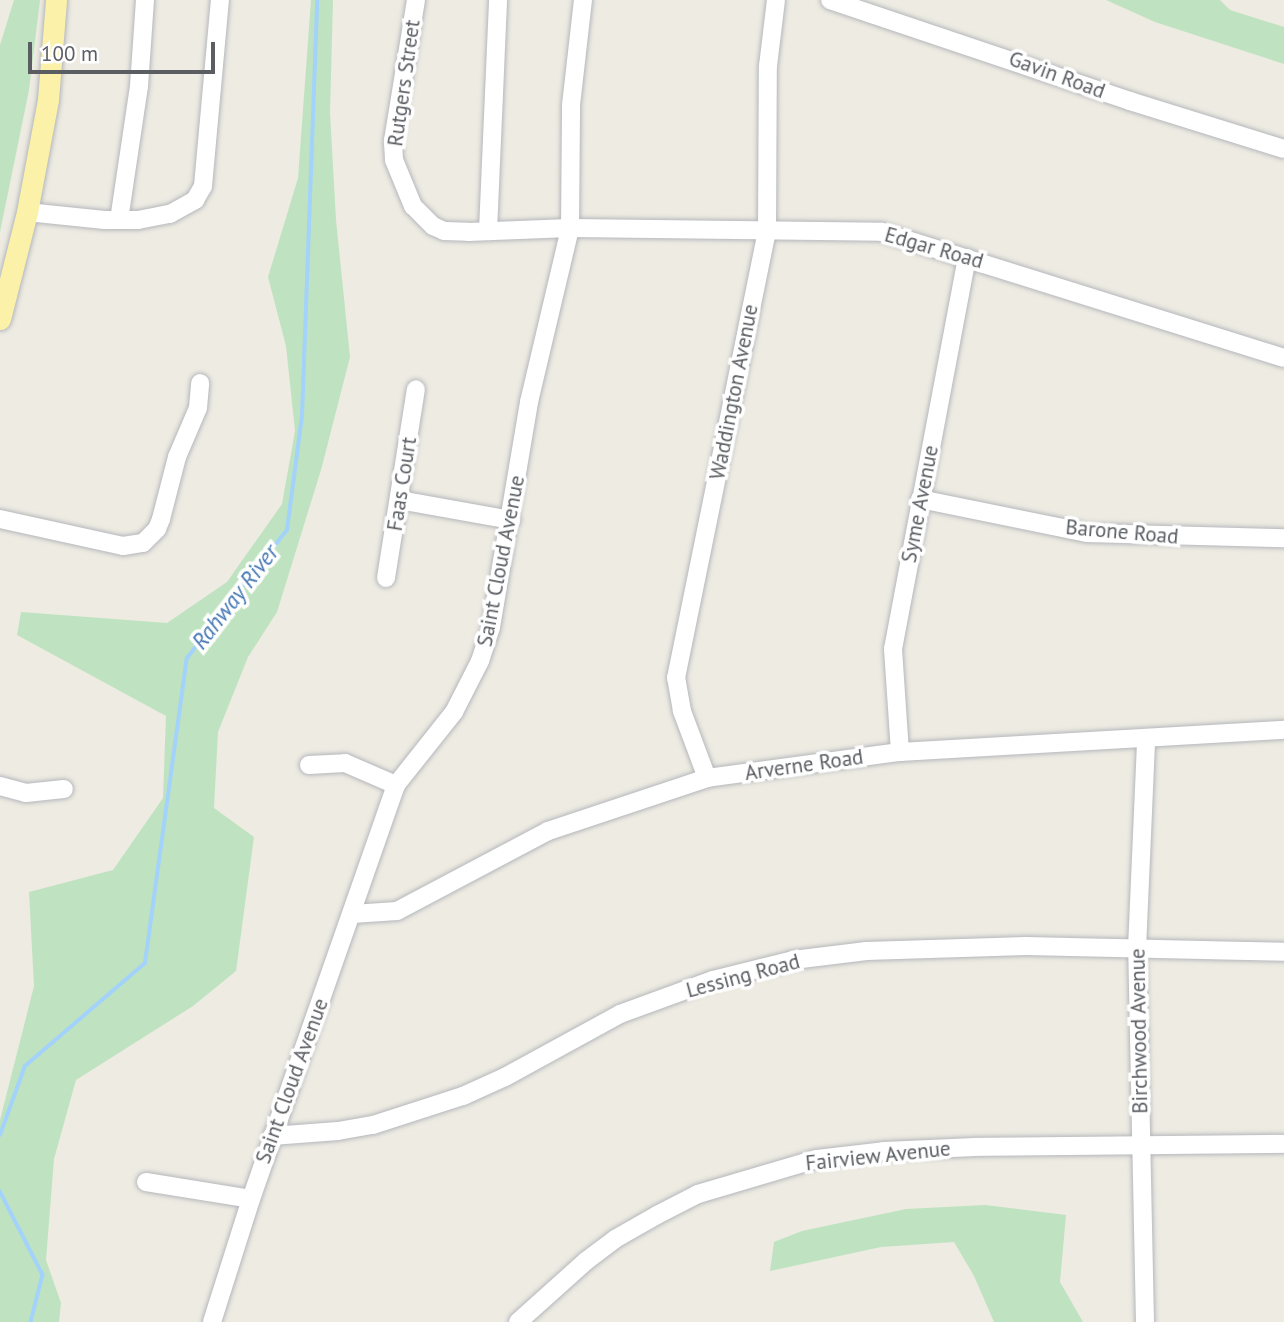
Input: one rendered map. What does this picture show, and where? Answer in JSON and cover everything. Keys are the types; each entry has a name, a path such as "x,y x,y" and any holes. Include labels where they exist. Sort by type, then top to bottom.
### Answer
{"main road":[{"path":"0,319 27,212 48,100 56,0"}],"street":[{"path":"119,220 139,86 145,0"},
{"path":"27,212 119,220 170,214 195,200 203,186 220,0"},
{"name":"Rutgers Street","path":"415,0 393,141 394,160 413,206 433,226 444,231 570,228"},
{"path":"488,231 498,0"},
{"name":"Saint Cloud Avenue","path":"212,1322 272,1136 396,785 454,712 480,660 491,627 529,402 570,228 571,105 583,0"},
{"name":"Waddington Avenue","path":"707,778 682,711 676,678 767,230 768,66 776,0"},
{"name":"Gavin Road","path":"830,0 1130,101 1284,149"},
{"name":"Edgar Road","path":"570,228 882,232 1284,358"},
{"name":"Syme Avenue","path":"901,752 893,649 967,258"},
{"path":"0,519 122,547 143,543 157,529 161,519 177,457 201,395 200,383"},
{"name":"Faas Court","path":"386,578 416,389"},
{"name":"Barone Road","path":"920,499 1087,533 1284,538"},
{"path":"399,500 511,520"},
{"name":"Arverne Road","path":"352,914 397,911 548,831 707,778 901,752 1284,730"},
{"name":"Birchwood Avenue","path":"1145,1322 1137,948 1146,740"},
{"path":"309,765 345,763 396,785"},
{"path":"0,786 26,793 64,789"},
{"name":"Lessing Road","path":"272,1136 338,1131 373,1125 463,1096 505,1077 620,1014 767,965 866,951 1026,946 1284,952"},
{"name":"Fairview Avenue","path":"518,1322 615,1239 698,1194 817,1159 923,1148 1284,1144"},
{"path":"146,1182 251,1199"}],"green space":[{"path":"14,0 40,0 29,90 0,232 0,45"},
{"path":"311,0 333,0 330,113 336,220 350,357 321,470 277,612 248,657 218,732 214,808 254,837 236,971 193,1006 76,1080 54,1159 46,1260 61,1303 59,1322 0,1322 0,1120 34,986 29,892 113,870 163,798 166,716 17,635 21,612 167,623 227,582 282,504 295,431 286,346 268,277 298,178"},
{"path":"1106,0 1220,0 1230,10 1284,27 1284,64 1155,22"},
{"path":"985,1205 1066,1215 1060,1282 1083,1322 994,1322 974,1276 954,1242 881,1247 770,1271 774,1242 802,1231 906,1209"}],"waterway":[{"name":"Rahway River","path":"0,1135 25,1066 145,963 187,658 287,530 302,416 317,0"},
{"name":"Rahway River","path":"0,1191 43,1275 31,1322"}]}
